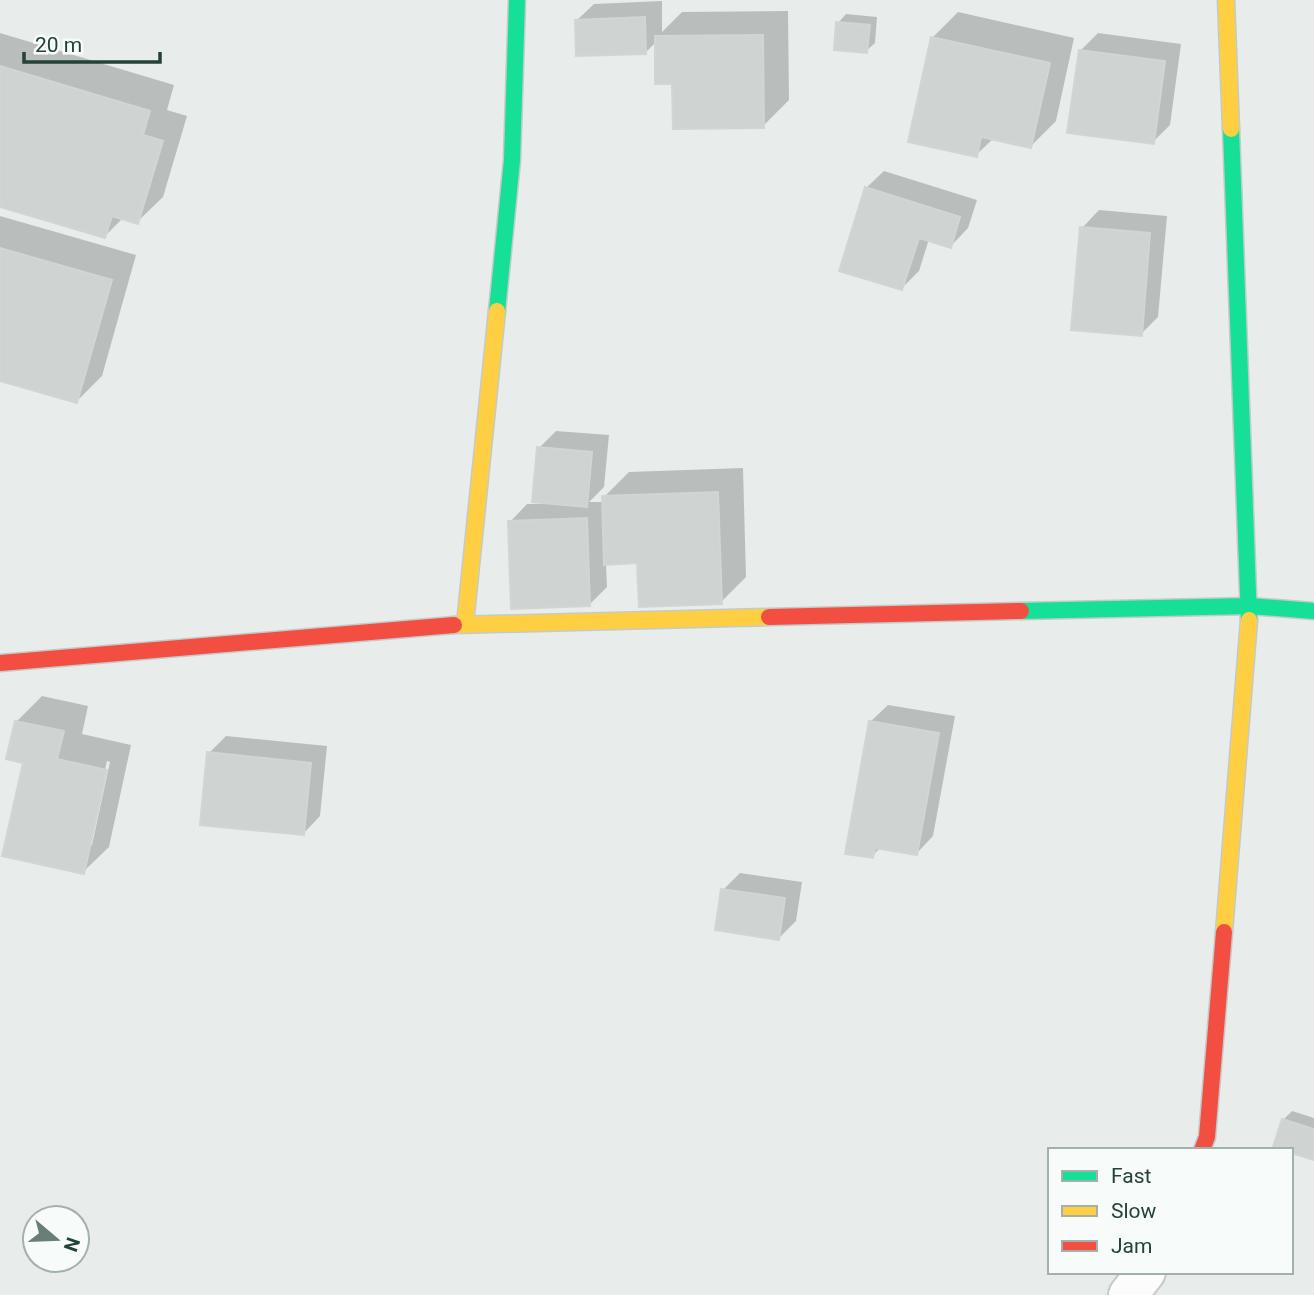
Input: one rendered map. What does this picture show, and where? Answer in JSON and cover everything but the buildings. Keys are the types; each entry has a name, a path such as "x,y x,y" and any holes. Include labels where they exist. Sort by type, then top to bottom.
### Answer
{"street":[{"path":"465,624 512,160 517,0"},
{"path":"1203,1148 1207,1137 1250,606 1226,0"},
{"path":"0,663 465,624 1250,606 1314,611"},
{"path":"1128,1295 1144,1274"}],"traffic: fast":[{"path":"497,311 512,160 517,0"},
{"path":"1231,129 1249,620"},
{"path":"1021,611 1250,606 1314,611"}],"traffic: slow":[{"path":"1226,0 1231,129"},
{"path":"465,624 497,311"},
{"path":"454,625 769,617"},
{"path":"1224,932 1249,620"}],"traffic: jam":[{"path":"769,617 1021,611"},
{"path":"0,663 454,625"},
{"path":"1203,1148 1207,1137 1224,932"}]}
